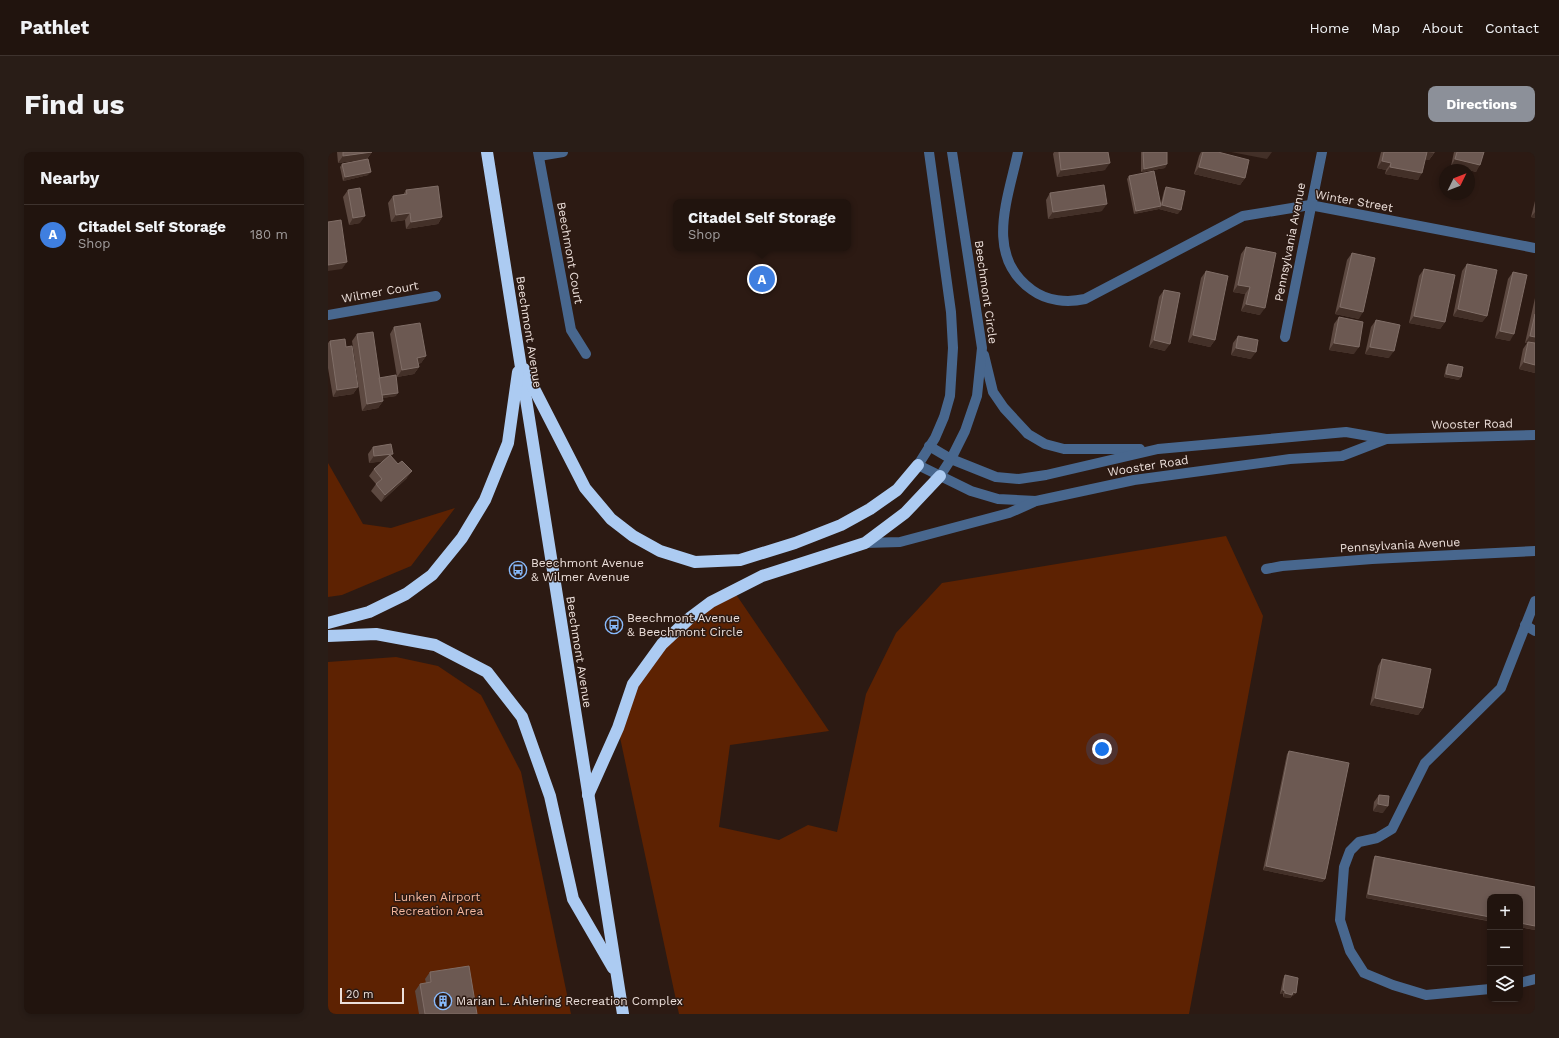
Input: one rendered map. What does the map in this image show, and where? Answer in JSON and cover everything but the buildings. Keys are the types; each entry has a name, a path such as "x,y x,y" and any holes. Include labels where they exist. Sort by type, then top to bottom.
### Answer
{"highway":[{"name":"Beechmont Avenue","path":"487,152 623,1014"},
{"path":"519,359 586,488 611,519 633,536 660,551 696,562 740,560 795,543 841,525 870,509 897,490 918,465"},
{"path":"328,623 369,612 406,594 432,575 462,538 485,500 508,443 519,359"},
{"path":"588,795 618,728 633,684 662,644 691,616 711,602 762,576 865,543 905,513 940,476"},
{"path":"328,636 376,634 435,645 487,672 522,717 550,796 573,899 617,974"}],"street":[{"path":"539,154 563,152"},
{"path":"918,465 944,417 950,396 953,348 951,312 929,152"},
{"name":"Beechmont Circle","path":"940,476 951,459 965,431 977,396 982,348 952,152"},
{"name":"Winter Street","path":"1018,152 1002,226 1003,246 1007,260 1017,278 1039,295 1058,301 1078,301 1085,299 1243,216 1310,205 1535,248"},
{"name":"Pennsylvania Avenue","path":"1284,337 1322,152"},
{"name":"Beechmont Court","path":"539,154 571,330 586,354"},
{"name":"Wilmer Court","path":"328,315 436,296"},
{"path":"982,348 993,392 1004,408 1028,434 1045,444 1064,449 1158,449"},
{"name":"Wooster Road","path":"929,446 951,459 996,477 1019,479 1046,476 1158,449 1346,432 1386,439 1535,435"},
{"name":"Wooster Road","path":"918,465 971,491 998,499 1036,501 1134,480 1290,459 1342,456 1386,439"},
{"path":"865,543 900,542 1009,513 1036,501"},
{"name":"Pennsylvania Avenue","path":"1266,569 1282,566 1372,559 1535,551"},
{"path":"1487,989 1426,995 1393,985 1364,973 1350,951 1340,920 1344,867 1350,851 1359,842 1377,838 1392,829 1425,763 1501,688 1535,601"},
{"path":"1526,625 1535,631"},
{"path":"1523,982 1535,979"}],"green space":[{"path":"328,463 363,524 391,528 455,508 411,566 342,595 328,597"},
{"path":"1226,536 1263,616 1189,1014 679,1014 618,728 633,684 662,644 733,590 829,731 730,745 719,827 779,840 808,825 837,832 866,694 896,633 942,583"},
{"name":"Lunken Airport Recreation Area","path":"396,657 438,666 481,695 521,772 571,1014 328,1014 328,662"}],"place":[{"name":"Citadel Self Storage","path":"762,279"},
{"name":"Beechmont Avenue & Wilmer Avenue","path":"518,570"},
{"name":"Beechmont Avenue & Beechmont Circle","path":"614,625"},
{"name":"Marian L. Ahlering Recreation Complex","path":"443,1001"}]}
